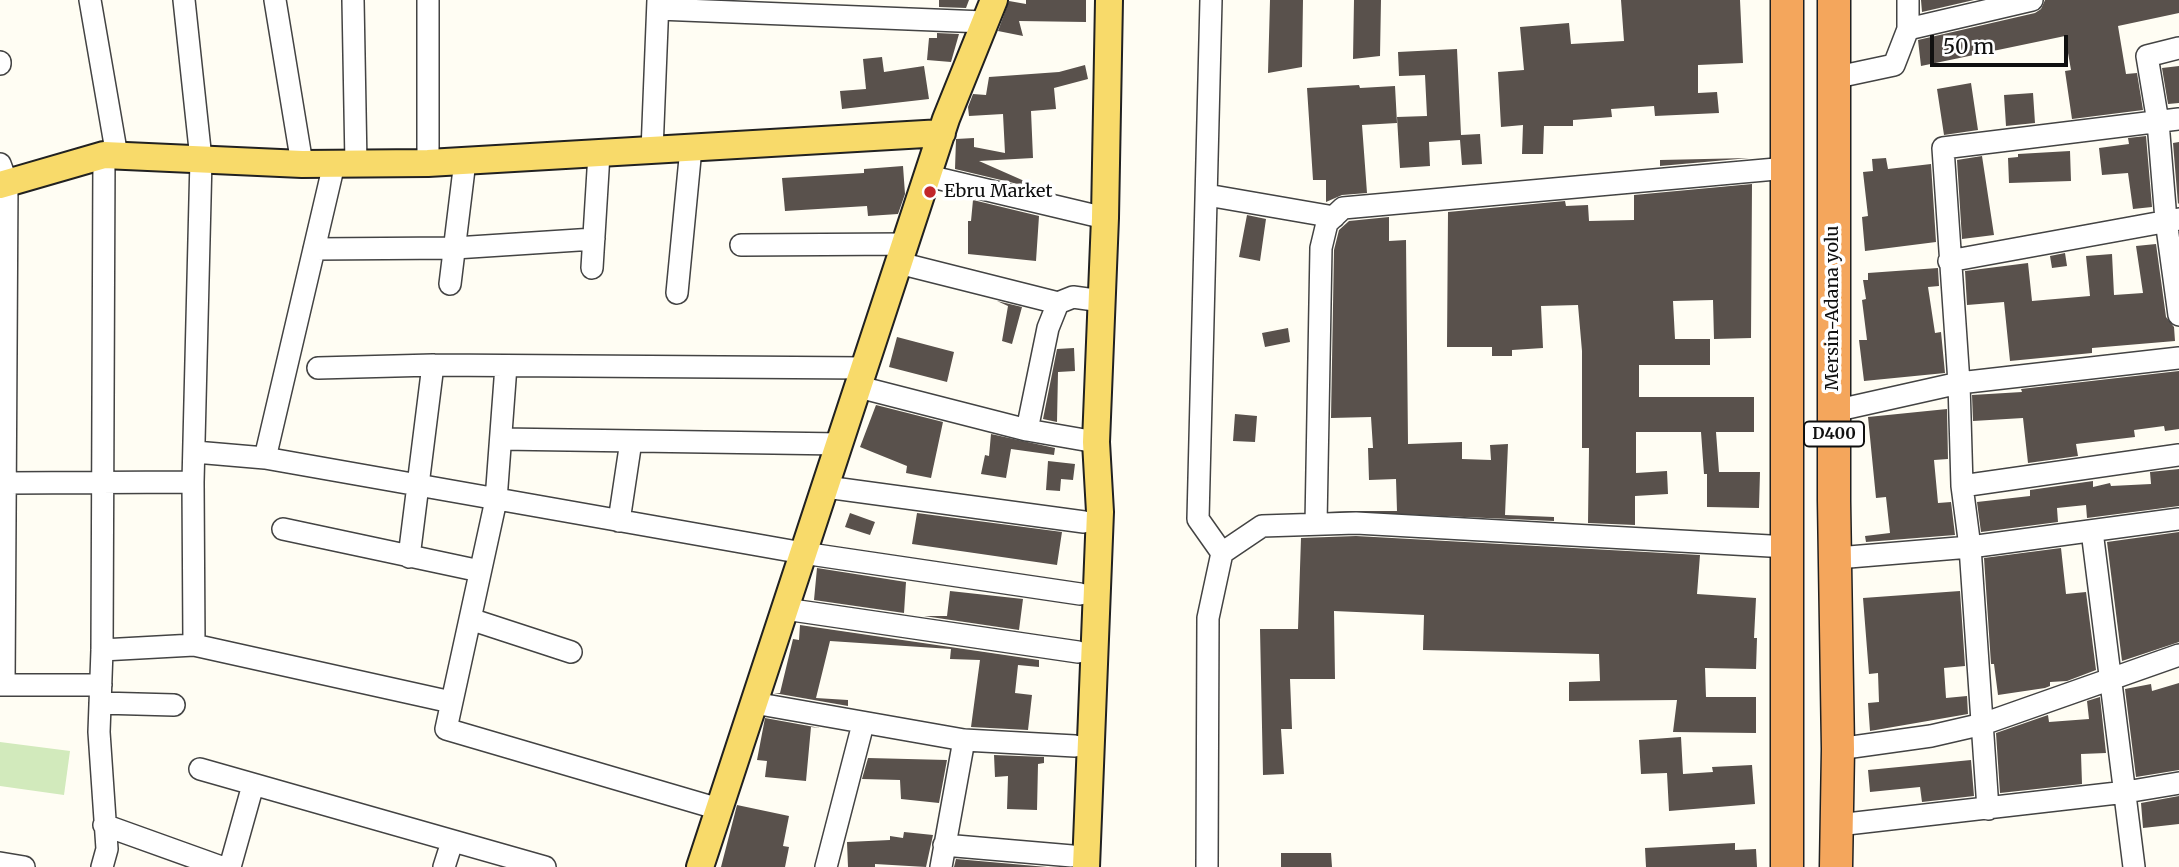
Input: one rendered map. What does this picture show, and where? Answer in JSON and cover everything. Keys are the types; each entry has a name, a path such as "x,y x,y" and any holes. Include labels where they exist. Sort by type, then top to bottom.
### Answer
{"highway":[{"name":"D400","path":"1787,0 1787,867"},
{"name":"Mersin-Adana yolu","path":"1834,0 1834,411 1838,749 1836,867"}],"main road":[{"path":"1076,863 1100,512 1096,442 1105,218 1109,0"},
{"path":"700,867 942,133 989,11"},
{"path":"2,177 111,155 302,164 428,163 942,133"},
{"path":"1076,863 1075,746 1080,594 1084,522 1096,442"}],"street":[{"path":"90,0 111,155 102,481 100,694 107,849 102,867"},
{"path":"184,0 201,159 193,482 194,645"},
{"path":"275,0 302,164"},
{"path":"265,458 314,249 345,164 353,0"},
{"path":"428,0 428,163"},
{"path":"1211,0 1198,519 1222,553"},
{"path":"1833,78 1894,65 1908,29 1908,0"},
{"path":"1908,29 2032,0"},
{"path":"652,151 658,5 989,11"},
{"path":"2179,48 2147,56 2169,121 2172,220 2179,315"},
{"path":"1988,809 1970,547 1962,486 1959,383 1943,148 2169,121"},
{"path":"677,293 691,148"},
{"path":"592,268 599,154"},
{"path":"450,284 465,161"},
{"path":"1316,524 1321,248 1327,223 1343,208 1787,168"},
{"path":"928,176 1105,218"},
{"path":"2,177 6,483 2,685 100,694 174,705"},
{"path":"1207,195 1334,217"},
{"path":"1949,261 2172,220"},
{"path":"314,249 455,248 594,239"},
{"path":"741,245 903,253 1058,303 1073,297 1102,301"},
{"path":"1027,430 1048,328 1058,303"},
{"path":"1834,411 1959,383 2179,358"},
{"path":"409,557 433,365"},
{"path":"506,366 496,500 446,729 719,809"},
{"path":"318,368 506,366 862,378 1027,430 1096,442"},
{"path":"501,439 841,444"},
{"path":"619,521 631,441"},
{"path":"195,452 265,458 803,553 1080,594"},
{"path":"1962,486 2179,455"},
{"path":"6,483 193,482"},
{"path":"826,487 1084,522"},
{"path":"1837,558 1970,547 2179,519"},
{"path":"1207,867 1208,618 1222,553 1262,526 1356,523 1788,548"},
{"path":"283,529 480,571"},
{"path":"2092,531 2134,867"},
{"path":"785,609 1078,652"},
{"path":"470,620 571,652"},
{"path":"102,650 194,645 451,702"},
{"path":"1838,749 1931,736 1983,724 2179,655"},
{"path":"754,703 964,740 1075,746"},
{"path":"827,867 863,724"},
{"path":"941,867 964,740"},
{"path":"200,769 545,867"},
{"path":"1838,825 1988,809 2179,783"},
{"path":"230,867 253,785"},
{"path":"104,825 221,867"},
{"path":"444,867 452,842"},
{"path":"944,845 1076,863"},
{"path":"0,863 24,867"}],"green space":[{"path":"0,742 70,751 64,795 0,786"}],"building":[{"path":"939,0 969,0 966,8 939,7"},
{"path":"1026,0 1086,0 1086,22 1019,21 1023,36 998,31 1009,1 1026,4"},
{"path":"1270,0 1303,0 1302,67 1268,73"},
{"path":"1354,0 1381,0 1380,56 1353,59"},
{"path":"1621,0 1740,0 1743,63 1698,65 1698,93 1717,92 1719,113 1655,116 1654,106 1611,109 1612,117 1573,120 1573,126 1544,126 1543,154 1522,154 1523,125 1501,127 1498,72 1524,70 1520,27 1569,23 1571,44 1624,41"},
{"path":"1921,0 1974,0 1922,12"},
{"path":"2045,0 2179,0 2179,13 2118,26 2126,74 2137,73 2143,110 2072,119 2065,71 2071,70 2065,36 1921,66 1918,40 2035,13 2041,9"},
{"path":"937,33 959,34 951,62 927,60 929,38 937,38"},
{"path":"1457,49 1461,135 1480,134 1482,164 1462,165 1460,140 1429,142 1430,166 1400,168 1397,117 1427,116 1425,75 1399,76 1398,52"},
{"path":"882,57 884,72 924,66 929,99 842,109 840,91 866,89 863,59"},
{"path":"1085,65 1088,79 1054,88 1056,109 1031,111 1033,158 979,161 1047,191 955,169 956,139 974,138 974,147 1005,153 1003,114 969,116 968,107 973,94 986,95 989,77 1059,72"},
{"path":"2179,66 2179,103 2168,104 2162,68"},
{"path":"1971,83 1978,130 1944,135 1937,89"},
{"path":"1359,85 1360,88 1395,86 1397,123 1362,125 1367,193 1342,195 1326,202 1326,180 1313,180 1307,88"},
{"path":"2033,93 2035,123 2006,126 2004,95"},
{"path":"2146,136 2152,207 2133,209 2128,173 2102,175 2099,148 2129,144 2128,138"},
{"path":"2179,142 2179,203 2178,204 2173,143"},
{"path":"2070,151 2071,181 2009,183 2008,158 2018,157 2018,154"},
{"path":"1982,156 1994,235 1962,239 1957,160"},
{"path":"1749,158 1660,166 1660,160"},
{"path":"1886,158 1888,169 1931,164 1936,242 1865,251 1862,217 1868,216 1863,172 1873,171 1872,159"},
{"path":"903,166 905,194 898,214 868,216 867,206 785,211 782,178 864,173 864,169"},
{"path":"1752,184 1751,338 1714,339 1713,300 1673,301 1675,339 1710,339 1710,365 1639,365 1639,397 1754,397 1754,432 1716,432 1719,472 1760,472 1759,508 1707,507 1707,474 1704,474 1701,432 1636,432 1636,473 1667,471 1668,494 1635,496 1635,525 1588,523 1589,448 1582,448 1582,351 1578,305 1541,306 1543,348 1512,350 1512,356 1492,356 1492,347 1447,347 1448,212 1565,201 1566,206 1588,205 1589,221 1634,220 1634,195"},
{"path":"973,200 1039,216 1036,261 968,254 968,221 971,221"},
{"path":"1247,215 1266,219 1260,261 1239,257"},
{"path":"1389,217 1389,241 1406,240 1408,444 1462,442 1462,459 1491,460 1490,445 1508,444 1505,515 1554,517 1554,521 1329,511 1397,511 1396,479 1369,480 1368,448 1373,448 1371,417 1331,418 1334,250 1339,230 1349,221"},
{"path":"2156,244 2166,317 2174,327 2175,341 2092,348 2092,353 2010,361 2004,302 1967,305 1965,271 2028,263 2032,301 2090,296 2086,256 2112,254 2114,295 2143,293 2136,246"},
{"path":"2065,253 2067,266 2052,268 2050,256"},
{"path":"1938,268 1939,286 1928,287 1935,333 1941,332 1945,373 1864,381 1859,340 1867,340 1862,300 1866,299 1863,280 1868,280 1868,273"},
{"path":"997,301 1022,307 1012,344 1002,341 1008,306"},
{"path":"1288,328 1290,342 1265,347 1262,333"},
{"path":"897,337 954,352 947,382 889,367"},
{"path":"1074,348 1075,371 1058,372 1057,422 1043,419 1057,349"},
{"path":"2179,371 2179,429 2165,431 2164,426 2134,430 2135,437 2076,444 2078,456 2028,463 2023,418 1973,421 1972,395 2022,392 2021,389"},
{"path":"876,405 943,422 931,478 906,473 907,466 860,447"},
{"path":"1947,409 1948,459 1934,460 1938,503 1951,502 1955,535 1866,542 1865,536 1890,533 1886,497 1876,498 1868,417"},
{"path":"1235,414 1257,416 1255,442 1233,441"},
{"path":"991,434 1055,448 1054,455 1011,449 1006,478 981,474 985,455 989,456"},
{"path":"1048,461 1075,464 1073,480 1061,479 1060,491 1046,490"},
{"path":"2179,469 2179,506 2087,518 2086,505 2057,508 2058,522 1981,532 1977,502 2030,496 2030,490 2093,481 2093,487 2110,483 2111,486 2151,484 2150,472"},
{"path":"850,513 875,522 870,535 845,527"},
{"path":"917,513 1062,532 1057,565 912,544"},
{"path":"2179,532 2179,642 2122,661 2107,542"},
{"path":"1356,536 1700,555 1697,594 1756,598 1756,669 1705,668 1706,697 1756,697 1756,733 1673,732 1677,700 1569,701 1569,682 1600,681 1599,654 1423,650 1424,615 1334,611 1335,679 1290,679 1292,729 1281,729 1284,774 1263,775 1260,629 1298,629 1301,538"},
{"path":"2061,548 2066,594 2086,592 2096,670 2067,681 2050,682 2050,686 2045,688 1998,695 1994,664 1991,664 1984,558"},
{"path":"817,568 906,582 904,613 814,600"},
{"path":"950,591 1023,599 1019,630 924,616 947,616"},
{"path":"1960,591 1965,666 1944,668 1946,698 1967,696 1968,714 1870,731 1868,703 1879,702 1878,673 1869,674 1863,598"},
{"path":"800,625 1039,660 1039,667 1018,665 1015,693 1032,695 1028,730 971,727 980,660 950,659 951,649 830,641 816,698 848,700 848,706 774,693 780,693 793,639 799,640"},
{"path":"2179,683 2179,770 2136,777 2125,689 2151,684 2152,691"},
{"path":"2100,697 2106,753 2081,754 2082,784 2000,793 1996,733 2048,715 2049,722 2089,719 2087,701"},
{"path":"765,718 820,728 811,727 806,781 765,777 767,761 757,760"},
{"path":"1681,737 1683,774 1713,772 1712,767 1752,765 1755,804 1669,811 1667,773 1641,774 1639,740"},
{"path":"994,755 1044,757 1044,763 1038,764 1037,810 1007,809 1008,776 995,777"},
{"path":"868,758 947,760 939,803 901,799 900,780 862,779"},
{"path":"1971,760 1974,796 1922,802 1920,787 1870,792 1868,770"},
{"path":"2179,796 2179,824 2143,828 2141,803"},
{"path":"737,805 789,816 783,846 789,847 785,867 721,867"},
{"path":"904,832 933,835 926,867 875,864 875,867 848,867 847,842 890,840 890,836 903,838"},
{"path":"1735,843 1735,850 1756,849 1757,867 1646,867 1645,848"},
{"path":"1281,853 1331,853 1332,867 1281,867"},
{"path":"956,859 1047,867 954,867"}],"place":[{"name":"Ebru Market","path":"930,192"}]}
